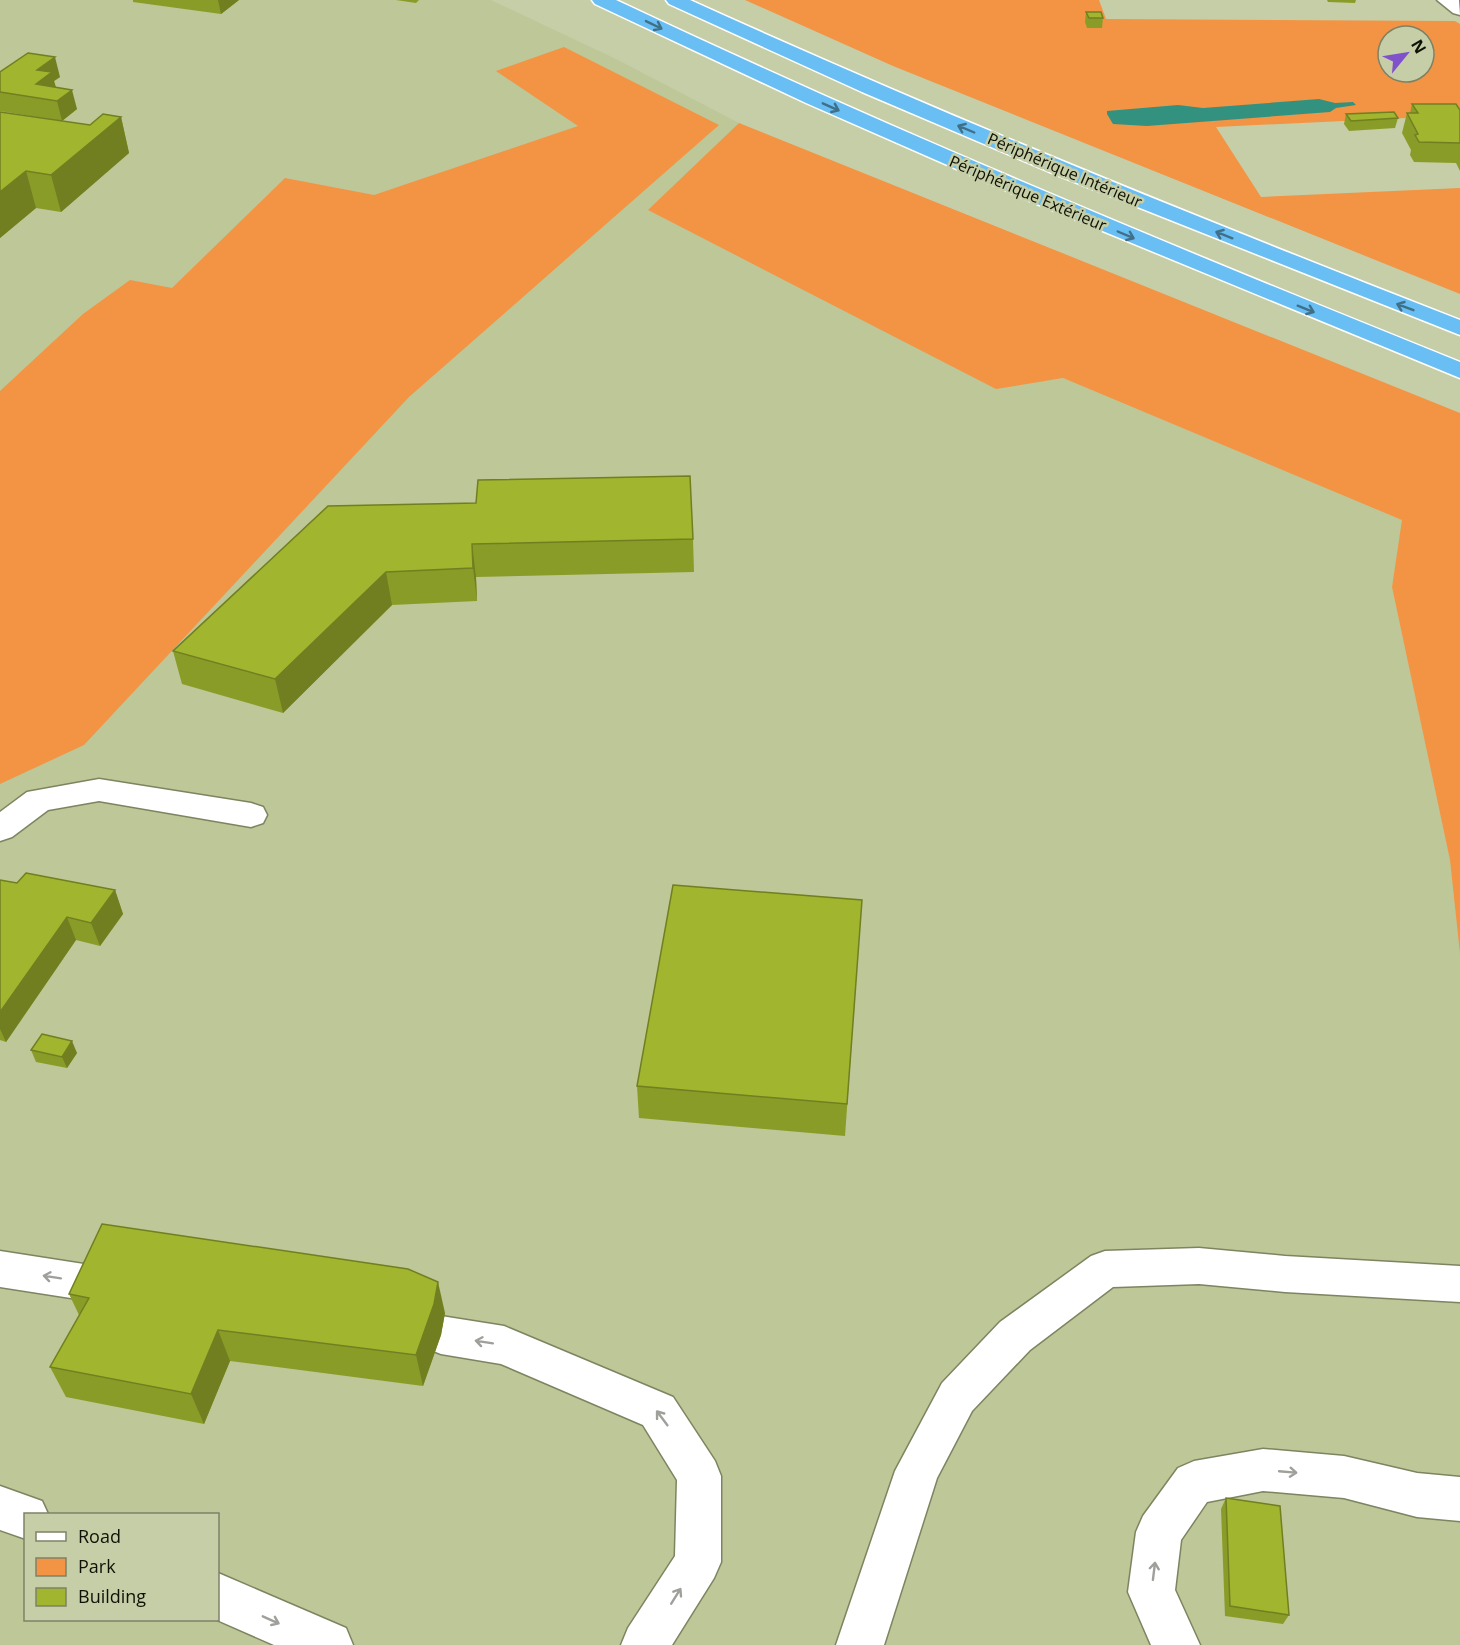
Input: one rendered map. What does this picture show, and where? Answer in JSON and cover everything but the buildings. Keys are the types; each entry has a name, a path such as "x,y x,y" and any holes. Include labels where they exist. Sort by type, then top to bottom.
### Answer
{"highway":[{"name":"Périphérique Extérieur","path":"602,0 799,93 980,173 1460,371"},
{"name":"Périphérique Intérieur","path":"675,0 914,107 1047,163 1460,328"}],"street":[{"path":"1446,0 1460,9"},
{"path":"0,829 39,800 99,790 250,815"},
{"path":"860,1645 917,1471 957,1397 1015,1336 1105,1269 1199,1266 1285,1274 1460,1284"},
{"path":"0,1269 103,1285"},
{"path":"441,1335 504,1345 658,1411 699,1476 698,1562 645,1645"},
{"path":"1176,1645 1151,1592 1159,1532 1194,1484 1263,1470 1344,1477 1417,1495 1460,1499"},
{"path":"0,1508 24,1516"},
{"path":"219,1596 329,1645"}],"shaded area":[{"path":"0,0 491,0 616,59 739,123 649,210 996,388 1063,378 1403,520 1392,587 1450,860 1460,954 1460,1645 0,1645"}],"green space":[{"path":"745,0 1099,0 1106,19 1455,21 1460,24 1460,119 1406,118 1216,127 1261,197 1460,188 1460,294 893,66"},
{"path":"564,47 719,125 409,397 84,745 0,784 0,391 83,314 130,280 172,288 285,178 374,195 578,126 496,71"},
{"path":"739,123 1460,413 1460,954 1450,860 1392,587 1402,520 1063,378 996,389 648,210"}],"water":[{"path":"1319,99 1335,103 1353,102 1356,105 1336,108 1330,112 1147,126 1113,124 1107,114 1107,111 1178,105 1203,108"}]}
